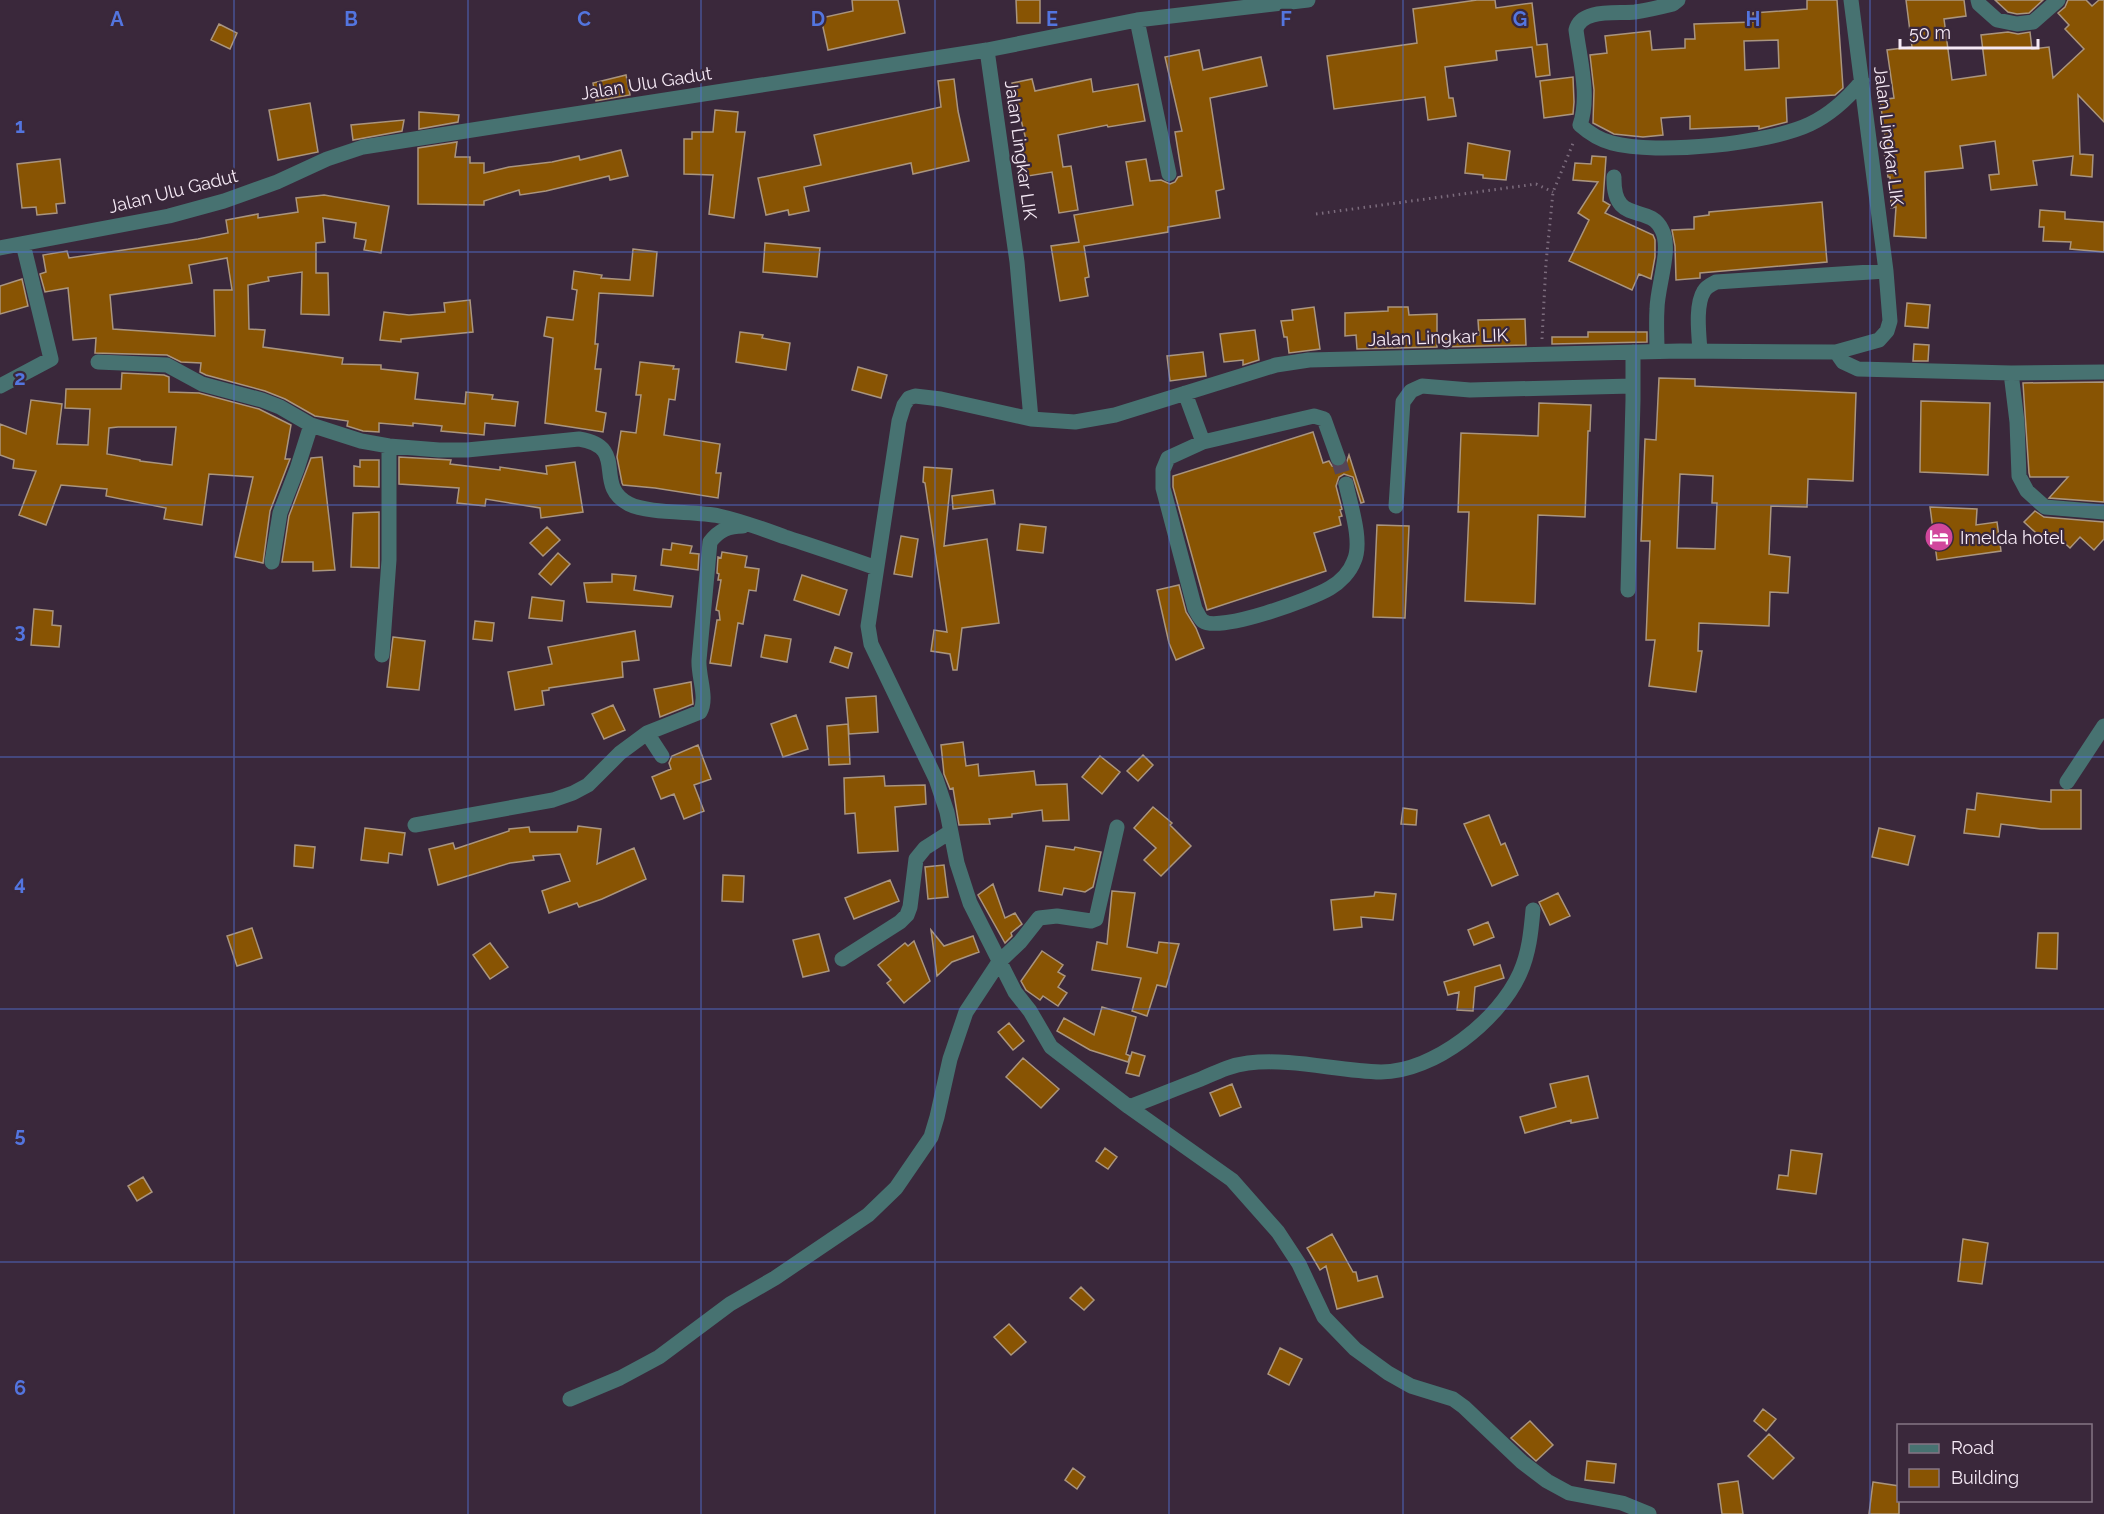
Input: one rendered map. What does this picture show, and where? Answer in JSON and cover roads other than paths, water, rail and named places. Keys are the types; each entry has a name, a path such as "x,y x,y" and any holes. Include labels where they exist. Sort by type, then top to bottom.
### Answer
{"street":[{"name":"Jalan Ulu Gadut","path":"0,248 169,216 224,201 277,182 327,159 363,147 987,50 1137,20 1239,4 1308,0"},
{"path":"1678,0 1673,4 1636,12 1598,14 1584,18 1577,24 1584,90 1584,114 1580,126 1609,143 1630,147 1682,147 1764,138 1811,124 1846,100 1862,81"},
{"name":"Jalan Lingkar LIK","path":"987,50 1017,262 1031,418 1075,422 1115,415 1276,365 1309,360 1657,351 1836,352 1879,340 1887,331 1890,321 1886,271 1851,0"},
{"path":"1978,0 1979,4 1997,20 2017,24 2033,22 2058,0"},
{"path":"1137,20 1169,174"},
{"path":"1614,177 1613,193 1616,200 1622,206 1658,224 1664,232 1665,251 1657,308 1657,351"},
{"path":"0,386 51,359 23,244"},
{"path":"1700,351 1700,298 1705,288 1716,282 1886,271"},
{"path":"1628,590 1634,400 1633,352"},
{"path":"1836,352 1843,362 1858,369 2011,373 2104,372"},
{"path":"98,362 167,365 202,384 280,407 311,425 361,441 389,446 467,450 579,439 592,441 602,446 608,456 610,483 616,494 629,504 643,508 719,516 755,526 876,568"},
{"path":"2011,373 2017,422 2019,476 2027,491 2045,507 2104,512"},
{"path":"1396,506 1403,402 1411,391 1422,386 1470,390 1632,386"},
{"path":"1185,393 1203,442"},
{"path":"1031,418 941,399 915,396 909,398 899,421 868,626 871,644 936,779 947,812 957,863 970,903 1015,992 1051,1047 1129,1107 1209,1162 1239,1187 1278,1232 1299,1264 1324,1317 1354,1349 1388,1374 1411,1386 1453,1399 1522,1462 1547,1481 1569,1493 1622,1503 1649,1514"},
{"path":"1338,458 1324,420 1314,416 1203,442 1168,458 1162,471 1163,488 1195,609 1203,621 1211,624 1244,619 1292,605 1331,588 1347,573 1355,559 1357,541 1346,484"},
{"path":"272,562 280,513 311,425"},
{"path":"382,655 389,560 389,446"},
{"path":"415,825 553,800 573,793 588,785 620,753 647,733 700,712 704,706 704,699 699,679 699,660 710,542 717,533 728,527 755,526"},
{"path":"2067,783 2104,726"},
{"path":"647,733 662,756"},
{"path":"570,1399 620,1378 659,1357 730,1304 775,1278 868,1215 896,1188 931,1137 938,1117 950,1059 966,1012 999,962 1020,942 1039,918 1057,916 1091,921 1096,919 1118,828"},
{"path":"842,959 900,922 907,915 916,859 924,848 950,832"},
{"path":"1129,1107 1228,1066 1239,1064 1277,1062 1382,1072 1410,1068 1436,1057 1468,1036 1503,1001 1520,973 1530,941 1533,910"}],"tunnel":[{"path":"1338,458 1346,484"}],"place":[{"name":"Imelda hotel","path":"1939,537"}]}
